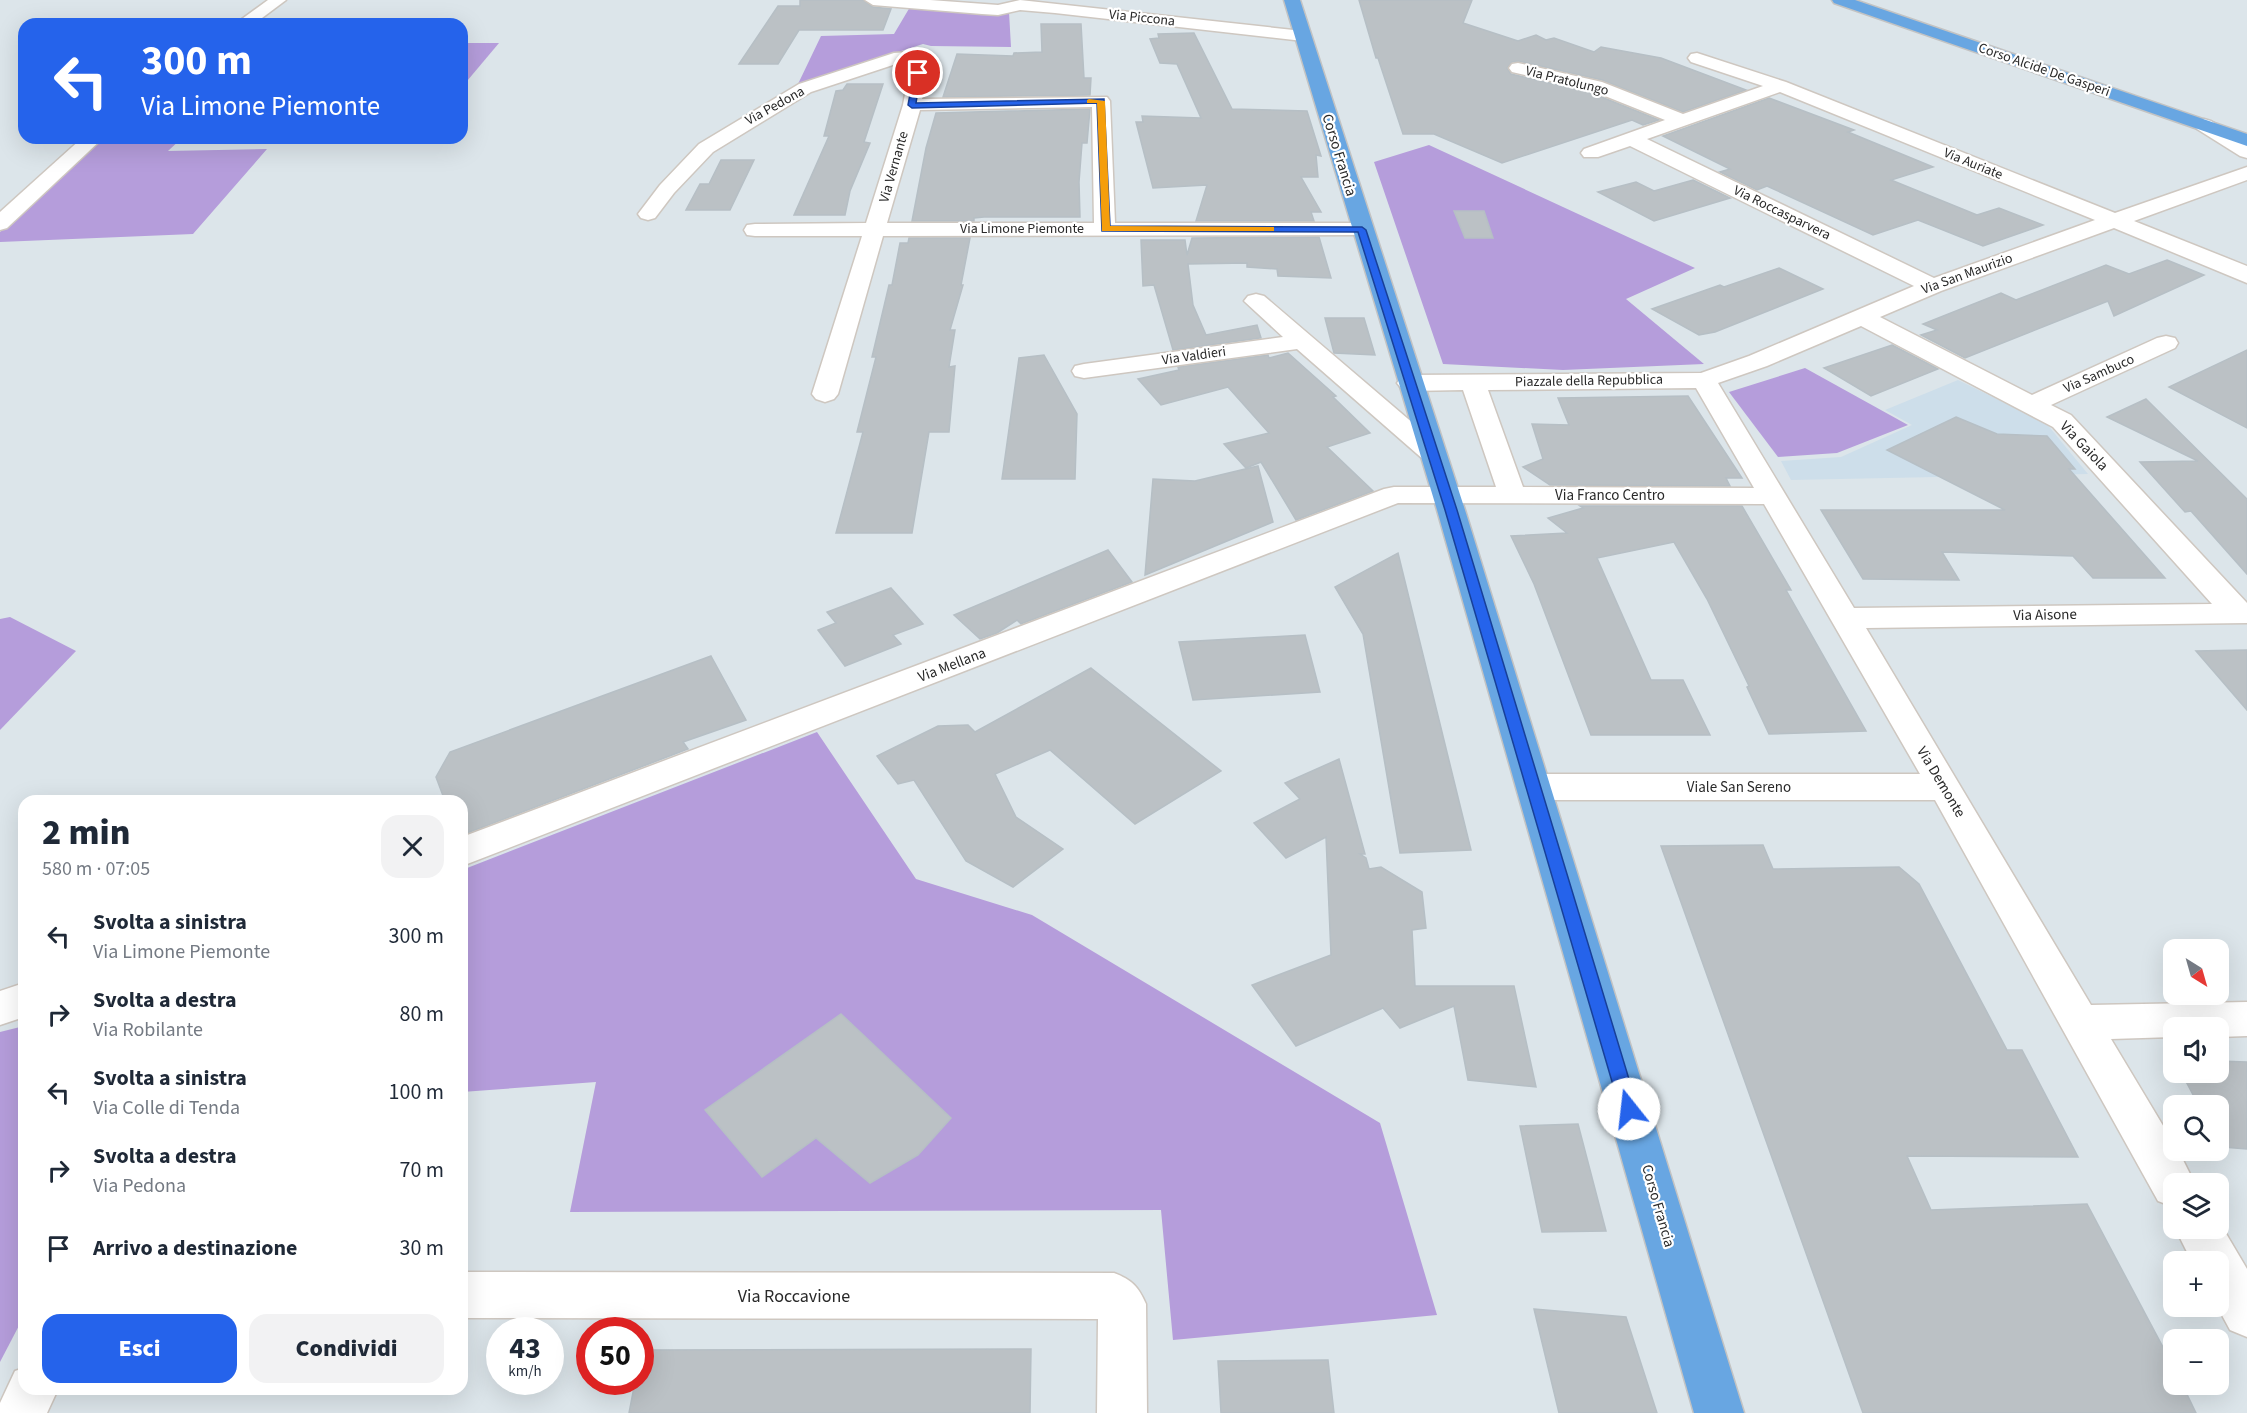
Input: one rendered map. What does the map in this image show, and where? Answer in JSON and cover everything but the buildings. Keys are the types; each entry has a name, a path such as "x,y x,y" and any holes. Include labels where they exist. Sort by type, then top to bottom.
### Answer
{"main road":[{"name":"Corso Francia","path":"1292,0 1446,494 1719,1413"},
{"name":"Corso Alcide De Gasperi","path":"1840,0 2247,140"}],"street":[{"path":"252,18 278,0"},
{"name":"Via Piccona","path":"873,0 998,10 1020,5 1303,36"},
{"name":"Via Pedona","path":"648,214 667,189 706,148 805,88 900,57 921,56 912,105"},
{"name":"Via Auriate","path":"1697,58 1780,86 2242,272 2247,276"},
{"name":"Via Pratolungo","path":"1518,68 1596,86 1683,121"},
{"path":"1591,153 1780,86"},
{"path":"912,105 1101,101 1105,229"},
{"name":"Via Vernante","path":"825,394 912,105"},
{"path":"2204,125 2247,133"},
{"path":"2204,125 2247,152"},
{"name":"Via Roccasparvera","path":"1631,139 1933,286"},
{"path":"0,224 86,144"},
{"name":"Via San Maurizio","path":"1704,380 1758,361 1933,286 2243,176"},
{"name":"Via Limone Piemonte","path":"755,230 1362,230"},
{"path":"1257,301 1433,454"},
{"name":"Via Gaiola","path":"1860,316 2031,405 2068,427 2241,613"},
{"name":"Via Valdieri","path":"1084,370 1304,341"},
{"name":"Via Sambuco","path":"2031,405 2166,343"},
{"name":"Piazzale della Repubblica","path":"1410,383 1704,380"},
{"name":"Via Demonte","path":"1704,380 1945,787 2166,1173"},
{"path":"1473,382 1512,494"},
{"name":"Via Franco Centro","path":"1446,494 1774,496"},
{"name":"Via Mellana","path":"468,850 1394,495 1446,494"},
{"name":"Via Aisone","path":"1843,618 2241,613"},
{"name":"Viale San Sereno","path":"1534,787 1945,787"},
{"path":"0,1008 18,1002"},
{"path":"2078,1022 2247,1019"},
{"path":"2229,1282 2247,1313"},
{"name":"Via Roccavione","path":"468,1295 1114,1296 1122,1304 1122,1413"},
{"path":"21,1413 30,1395"}],"shaded area":[{"path":"910,7 1009,12 1011,47 923,44 798,84 821,36 894,34"},
{"path":"468,43 499,43 468,80"},
{"path":"95,144 176,144 168,151 267,149 193,234 0,242 0,232"},
{"path":"1429,145 1695,268 1626,299 1704,364 1563,370 1443,364 1374,162"},
{"path":"1805,368 1908,425 1837,453 1778,457 1729,392"},
{"path":"1958,380 2046,423 2088,474 1791,480 1781,461 1841,457 1912,425 1885,410"},
{"path":"10,617 76,651 0,730 0,619"},
{"path":"817,732 916,879 1032,915 1380,1123 1437,1315 1173,1340 1161,1210 570,1212 596,1082 468,1092 468,868"},
{"path":"18,1028 18,1328 0,1362 0,1032"}],"slow traffic":[{"path":"1089,101 1101,101 1105,229 1271,229"}],"route":[{"path":"918,73 912,105 1101,101 1105,229 1362,230 1451,510 1629,1109"}]}
